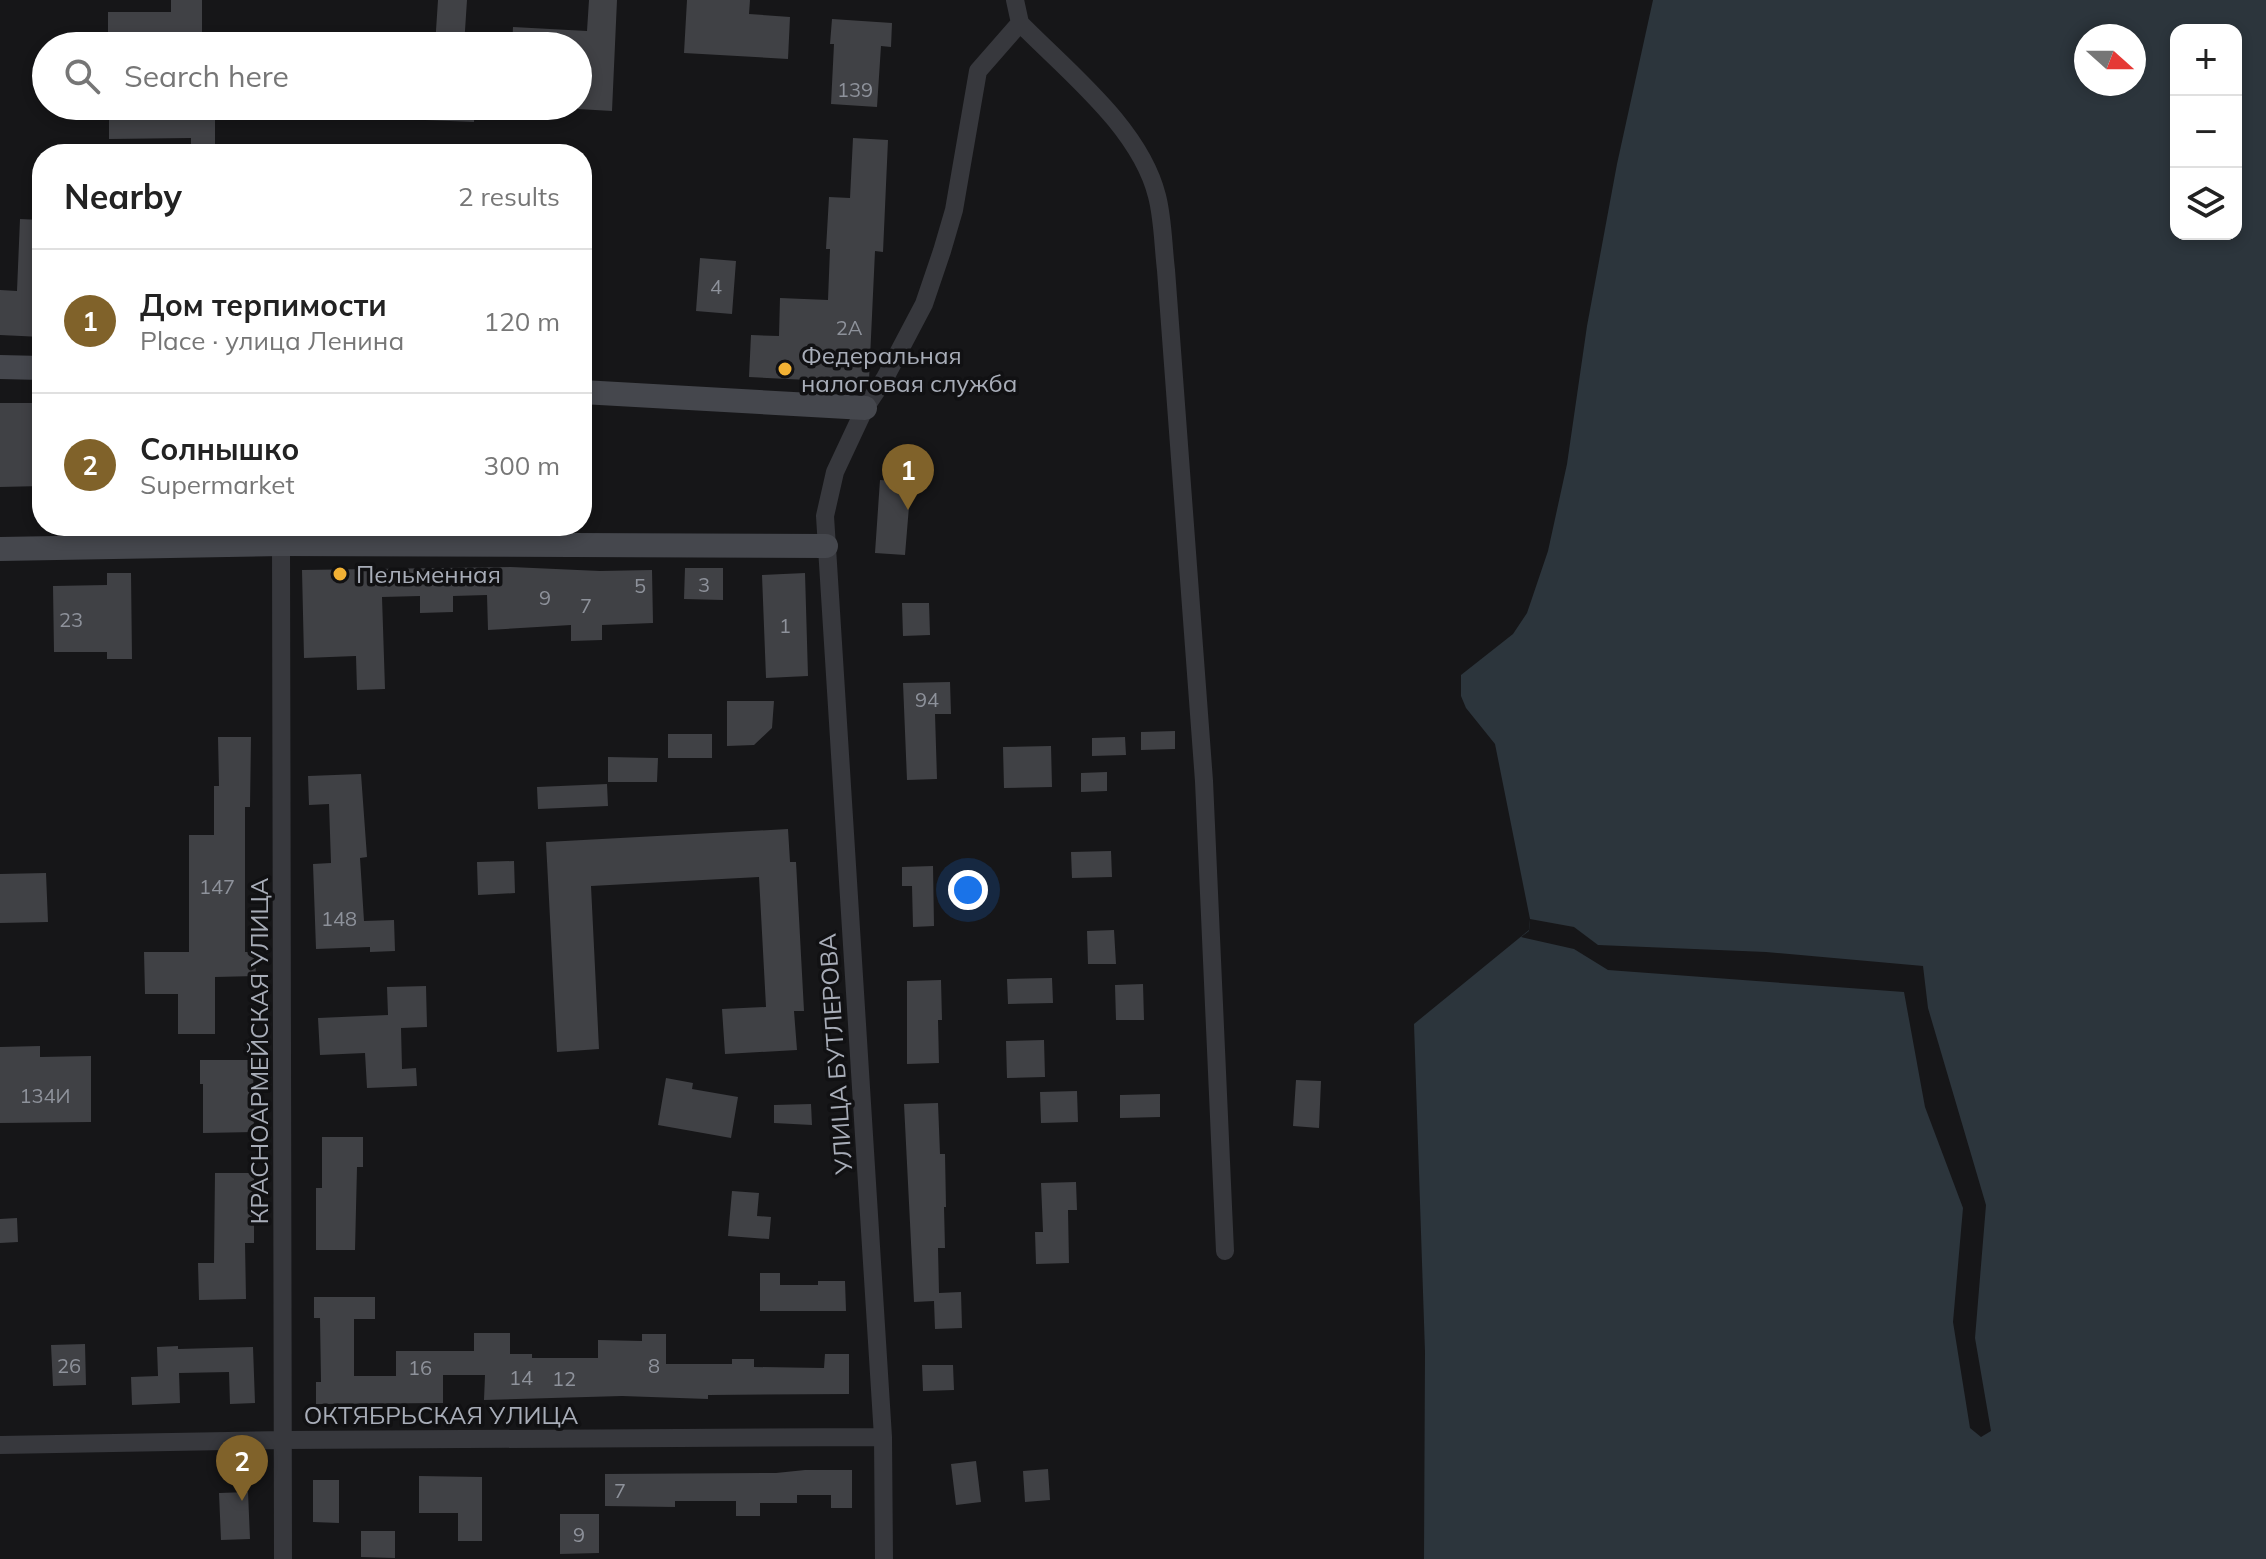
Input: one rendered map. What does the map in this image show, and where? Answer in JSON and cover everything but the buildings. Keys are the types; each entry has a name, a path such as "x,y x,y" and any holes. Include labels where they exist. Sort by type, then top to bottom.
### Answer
{"street":[{"path":"1015,0 1020,23 1123,128 1143,157 1157,196 1168,292 1204,781 1225,1251"},
{"name":"УЛИЦА БУТЛЕРОВА","path":"884,1559 883,1437 825,516 835,472 865,408 924,304 956,198 978,71 1020,23"},
{"path":"0,367 32,368"},
{"path":"592,393 865,408"},
{"path":"0,549 281,544 826,546"},
{"name":"КРАСНОАРМЕЙСКАЯ УЛИЦА","path":"281,544 283,1559"},
{"name":"ОКТЯБРЬСКАЯ УЛИЦА","path":"0,1445 284,1440 883,1437"}],"shaded area":[{"path":"1653,0 2266,0 2266,1559 1424,1559 1425,1352 1414,1024 1529,930 1530,919 1495,744 1466,708 1461,696 1461,675 1513,634 1527,613 1548,551 1567,464 1587,326 1617,164"}],"pier":[{"path":"1530,919 1574,927 1598,945 1766,952 1923,966 1928,1008 1986,1205 1975,1338 1991,1431 1981,1437 1970,1428 1953,1322 1963,1208 1925,1107 1904,992 1608,970 1574,949 1521,937 1529,931"}],"place":[{"name":"Федеральная налоговая служба","path":"785,369"},
{"name":"Дом терпимости","path":"908,510"},
{"name":"Пельменная","path":"340,574"},
{"name":"Солнышко","path":"242,1501"}]}
